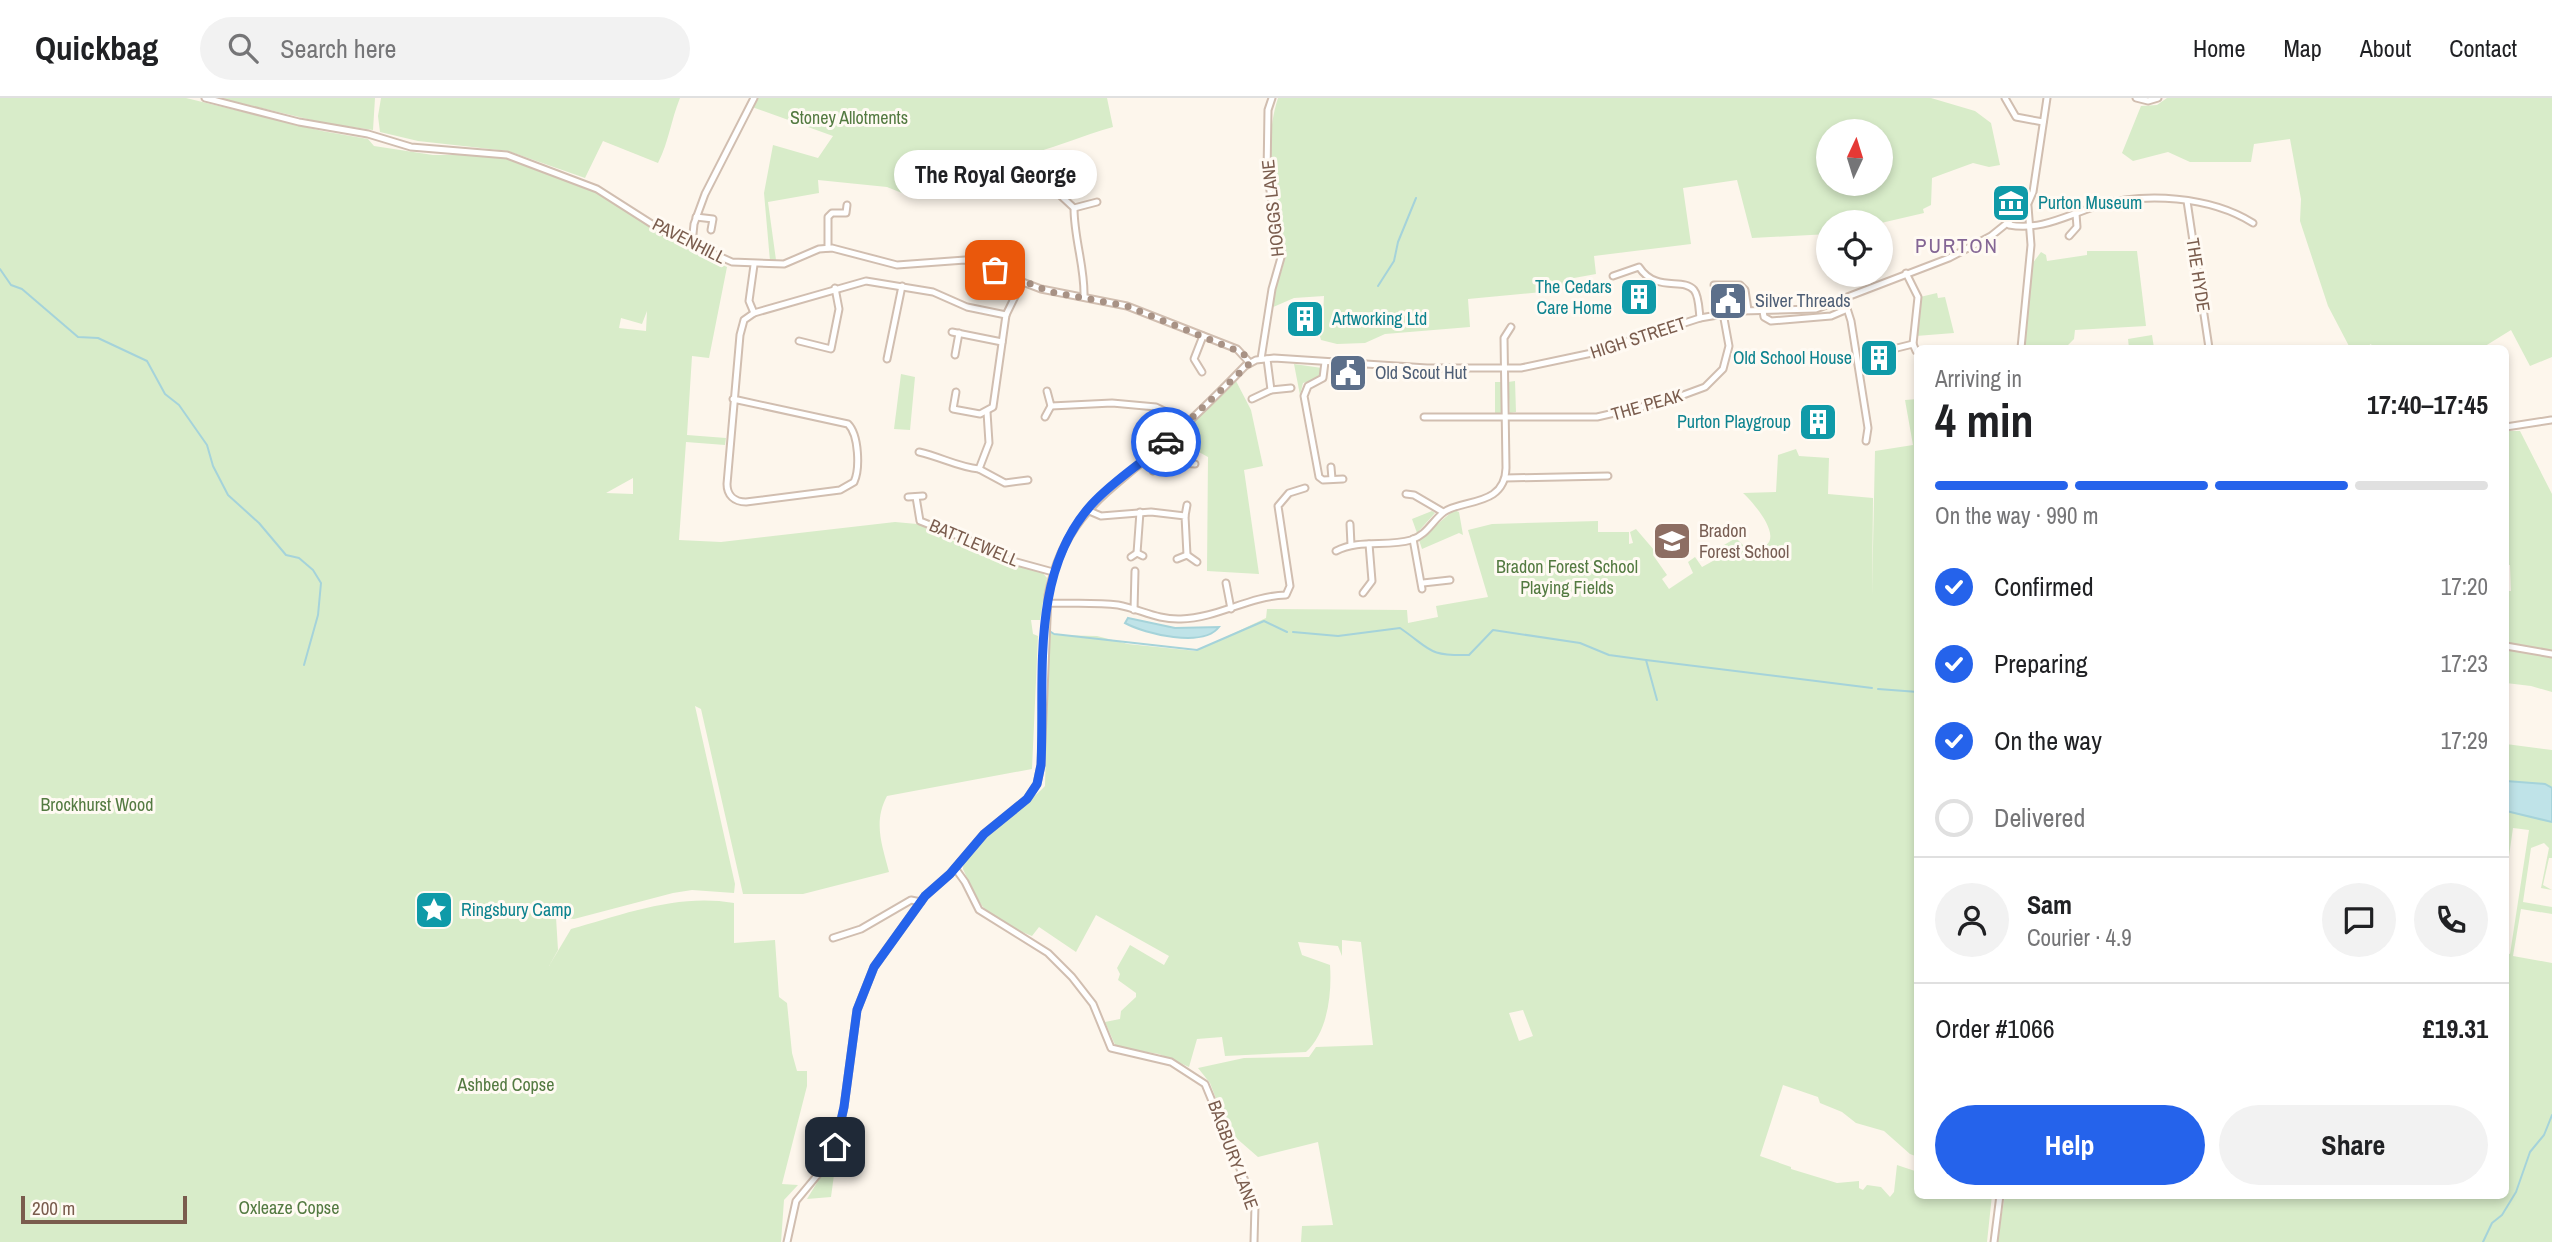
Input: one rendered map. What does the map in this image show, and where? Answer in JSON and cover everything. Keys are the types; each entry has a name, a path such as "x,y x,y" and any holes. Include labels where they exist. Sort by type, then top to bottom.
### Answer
{"street":[{"name":"PAVENHILL","path":"205,98 299,122 368,134 411,147 507,155 597,189 666,233 724,260 754,265 786,264 828,248"},
{"path":"692,244 696,217 754,98"},
{"name":"HOGGS LANE","path":"1271,390 1264,359 1272,289 1282,254 1267,175 1268,110 1272,98"},
{"path":"2005,98 2016,117 2043,122"},
{"name":"HIGH STREET","path":"1250,363 1264,359 1427,368 1505,369 1592,354 1723,313 1748,310 1804,311 1844,299 1956,254 2009,225 2028,206 2033,192 2047,98"},
{"path":"2136,98 2148,102 2158,98"},
{"path":"1055,181 1060,195 1074,208 1075,233 1084,278 1084,297"},
{"name":"HIGH STREET","path":"2009,225 2031,225 2119,201 2187,201 2213,205 2253,223"},
{"name":"THE HYDE","path":"2187,201 2209,345"},
{"path":"1074,208 1097,202"},
{"path":"832,213 846,213 847,205"},
{"path":"829,206 832,213"},
{"path":"2021,345 2031,225 2028,206"},
{"path":"787,1242 794,1204 820,1172 835,1147 844,1107 857,1010 874,967 921,902 984,834 1027,799 1037,784 1041,765 1048,603 1053,572 1063,544 1087,510 1111,486 1189,423 1250,363 1237,349 1127,306 1051,292 965,260 897,265 846,250 828,248 827,221 832,213"},
{"path":"2069,236 2077,227 2076,214"},
{"path":"696,217 713,219 711,230"},
{"path":"754,265 749,301 754,313"},
{"path":"1613,276 1639,267 1653,281 1690,287 1696,292 1700,318"},
{"path":"1889,350 1913,344 1918,297 1906,273"},
{"path":"733,399 848,424 854,430 857,474 854,482 840,490 746,502 736,500 727,487 733,399 741,329 745,318 835,288 866,281 933,292 967,307 1006,315"},
{"path":"979,469 989,443 987,412 995,399 1006,315 1022,282"},
{"path":"1714,285 1740,285 1745,290 1748,310"},
{"path":"887,359 902,286"},
{"path":"831,349 839,309 835,288"},
{"path":"1844,299 1845,310 1851,321 1868,431 1866,441"},
{"path":"1763,311 1764,317 1771,321 1831,316 1845,310"},
{"name":"THE PEAK","path":"1424,418 1609,416 1705,387 1716,378 1726,362 1729,346 1723,313"},
{"path":"1504,478 1504,330 1511,327"},
{"path":"954,355 956,332 1002,342"},
{"path":"1193,374 1200,370 1194,359 1203,336"},
{"path":"799,341 841,351"},
{"path":"1325,362 1323,378 1308,386 1304,396 1319,477 1323,480 1343,479"},
{"path":"1252,400 1271,390 1291,388"},
{"path":"956,391 953,409 976,414 987,412"},
{"path":"1045,417 1051,406 1047,391"},
{"path":"1051,406 1112,402 1156,407 1189,423"},
{"path":"2509,427 2552,420"},
{"path":"1156,451 1164,462"},
{"path":"923,454 943,457 958,467 979,469 1005,483 1022,485 1028,480"},
{"path":"1153,471 1164,462 1195,464"},
{"path":"1331,467 1332,479"},
{"path":"1336,551 1351,545 1413,539 1424,533 1443,512 1480,502 1504,478 1608,476"},
{"path":"1048,603 1108,604 1154,617 1179,620 1231,609 1258,598 1286,595 1290,590 1278,506 1289,493 1305,488"},
{"path":"1406,494 1414,495 1443,512"},
{"name":"BATTLEWELL","path":"908,497 923,496"},
{"name":"BATTLEWELL","path":"916,497 916,512 920,521 983,546 998,558 1053,572"},
{"path":"1187,505 1187,555"},
{"path":"1087,510 1101,516 1140,512 1185,516"},
{"path":"1130,557 1140,555 1140,512"},
{"path":"1349,524 1351,545"},
{"path":"1413,539 1423,586 1450,580"},
{"path":"1363,593 1372,581 1369,544"},
{"path":"1177,559 1187,555"},
{"path":"1187,555 1197,562"},
{"path":"1134,610 1135,571"},
{"path":"1226,583 1231,609"},
{"path":"2509,647 2552,654"},
{"name":"BAGBURY LANE","path":"955,868 979,910 1048,953 1072,977 1093,1004 1111,1048 1171,1062 1205,1084 1255,1205 1254,1242"},
{"path":"833,938 861,929 911,900 921,902"},
{"path":"1994,1242 1999,1199"}],"green space":[{"path":"0,98 186,98 322,131 368,139 374,146 433,155 507,158 589,188 675,242 727,267 709,358 692,356 687,435 726,438 725,445 686,442 679,540 721,542 895,522 928,525 937,528 937,533 990,559 1042,572 1047,578 1040,620 1031,620 1033,634 1038,636 1032,769 887,796 880,815 880,824 889,872 803,894 743,894 701,709 695,706 735,884 734,893 692,890 574,919 556,917 558,950 549,966 571,929 672,903 734,903 734,943 775,940 779,997 787,1003 792,1053 797,1071 807,1071 807,1086 782,1184 798,1185 784,1200 781,1242 0,1242","holes":["647,311 646,331 619,328 621,318 642,324","633,478 633,494 606,493"]},
{"path":"219,98 375,98 373,130 324,123"},
{"path":"381,98 680,98 658,163 603,141 585,178 508,151 418,141 380,132 378,116"},
{"name":"Stoney Allotments","path":"757,98 1107,98 1113,127 1017,157 978,161 960,157 952,192 946,194 902,193 887,187 818,180 819,193 768,202 776,260 770,261 764,193 773,145 818,158 833,136 752,107"},
{"path":"1278,98 1931,98 1975,111 1991,123 2000,165 1989,167 1973,163 1932,178 1931,205 1923,209 1924,213 1893,220 1893,210 1816,210 1816,235 1752,238 1737,180 1683,188 1691,244 1594,256 1596,274 1574,278 1574,289 1468,299 1470,327 1385,334 1365,343 1337,344 1321,340 1314,314 1323,315 1324,296 1294,298 1271,308 1285,250 1273,174 1271,138"},
{"path":"2167,98 2552,98 2552,357 2530,366 2511,330 2487,345 2348,345 2328,306 2300,221 2301,199 2290,139 2254,144 2251,162 2190,162 2168,152 2133,161 2122,153 2141,106 2157,105"},
{"path":"2087,251 2137,251 2146,326 2075,330 2074,339 2068,345 2024,345 2032,264 2041,252 2046,255 2047,261 2087,255"},
{"path":"1937,293 1938,298 1945,297 1954,333 1916,336 1920,297"},
{"path":"2152,335 2154,345 2129,345 2128,339"},
{"path":"1294,364 1322,368 1318,379 1303,383 1300,395"},
{"path":"901,374 915,377 910,430 894,429"},
{"path":"1236,381 1251,410 1263,466 1244,470 1259,574 1207,571 1208,457 1175,439"},
{"path":"1515,381 1516,412 1510,413 1508,382"},
{"path":"1495,382 1503,382 1503,408 1500,414 1495,414"},
{"name":"Bradon Forest School Playing Fields","path":"1914,399 1914,1156 1884,1131 1856,1123 1842,1112 1820,1103 1818,1097 1783,1085 1760,1156 1837,1183 1859,1181 1859,1188 1863,1190 1867,1185 1881,1187 1890,1197 1894,1192 1897,1165 1914,1171 1914,1199 1992,1199 1987,1242 1301,1242 1302,1226 1333,1225 1318,1142 1258,1157 1235,1137 1231,1138 1210,1083 1198,1068 1244,1058 1309,1057 1316,1047 1373,1045 1361,942 1342,940 1342,956 1338,946 1298,942 1302,955 1330,965 1330,988 1324,1023 1306,1052 1225,1056 1222,1037 1197,1039 1189,1067 1159,1054 1116,1047 1105,1022 1120,1019 1121,1011 1136,997 1136,993 1118,980 1120,974 1117,968 1130,945 1164,965 1169,956 1096,915 1076,952 1039,927 1032,936 995,919 975,895 963,869 966,858 985,835 1045,786 1049,630 1054,635 1097,636 1128,644 1196,651 1266,618 1267,609 1407,610 1408,623 1438,617 1436,606 1488,597 1468,530 1492,524 1598,521 1598,532 1629,532 1629,544 1633,543 1630,532 1636,529 1654,550 1653,555 1667,575 1662,579 1669,589 1693,573 1688,562 1695,557 1702,567 1722,556 1717,549 1736,538 1747,549 1761,548 1768,543 1770,536 1763,517 1743,493 1776,492 1778,455 1796,449 1799,456 1829,458 1828,494 1873,498 1872,596 1875,451 1913,445 1905,400","holes":["1523,1010 1533,1036 1519,1041 1509,1013"]},
{"path":"2509,431 2520,431 2552,494 2552,692 2509,683"},
{"path":"1454,510 1459,512 1463,535 1459,533 1422,549 1419,540"},
{"path":"1432,511 1435,513 1417,533 1412,519"},
{"path":"2509,744 2552,750 2552,788 2545,784 2509,781"},
{"path":"2509,812 2552,822 2552,858 2549,858 2543,885 2552,890 2541,888 2549,848 2544,843 2531,848 2523,902 2552,907 2552,914 2521,909 2513,956 2552,963 2552,1242 1997,1242 2004,1199 2509,1199 2509,954 2529,830 2513,828 2509,856"},
{"path":"836,1160 831,1197 807,1199 829,1163"}],"water":[{"path":"1128,618 1175,628 1219,627 1200,637 1174,637 1134,627 1125,623"},
{"path":"2509,781 2545,784 2552,788 2552,822 2509,812"}],"waterway":[{"path":"1378,286 1394,261 1398,242 1416,198"},
{"path":"0,269 11,285 22,289 78,337 98,338 147,361 165,394 179,405 207,445 213,466 228,495 259,523 286,555 299,558 313,570 321,583 318,615 304,665"},
{"path":"1048,630 1054,634 1197,650 1264,621 1287,632"},
{"path":"1293,632 1338,636 1400,628 1437,653 1469,655 1493,630 1580,643 1609,655 1646,660"},
{"path":"1657,700 1646,660 1872,688"},
{"path":"1878,689 1914,692"},
{"path":"2483,1242 2492,1223 2502,1215 2516,1192 2530,1152 2544,1135 2552,1115"}],"way so far":[{"path":"995,270 1051,292 1127,306 1243,353 1250,363 1166,442"}],"place":[{"name":"Purton Museum","path":"2011,203"},
{"name":"The Royal George","path":"995,270"},
{"name":"The Cedars Care Home","path":"1639,297"},
{"name":"Silver Threads","path":"1728,301"},
{"name":"Artworking Ltd","path":"1305,319"},
{"name":"Old School House","path":"1879,358"},
{"name":"Old Scout Hut","path":"1348,373"},
{"name":"Purton Playgroup","path":"1818,422"},
{"name":"Bradon Forest School","path":"1672,541"},
{"name":"Ringsbury Camp","path":"434,910"}],"district":[{"name":"PURTON","path":"1957,246"}],"route":[{"path":"835,1147 844,1107 857,1010 879,958 900,934 925,896 950,874 984,834 1027,799 1037,784 1041,765 1048,595 1059,552 1092,504 1166,442"}],"park label":[{"name":"Brockhurst Wood","path":"97,805"},
{"name":"Ashbed Copse","path":"506,1085"},
{"name":"Oxleaze Copse","path":"289,1208"}]}
